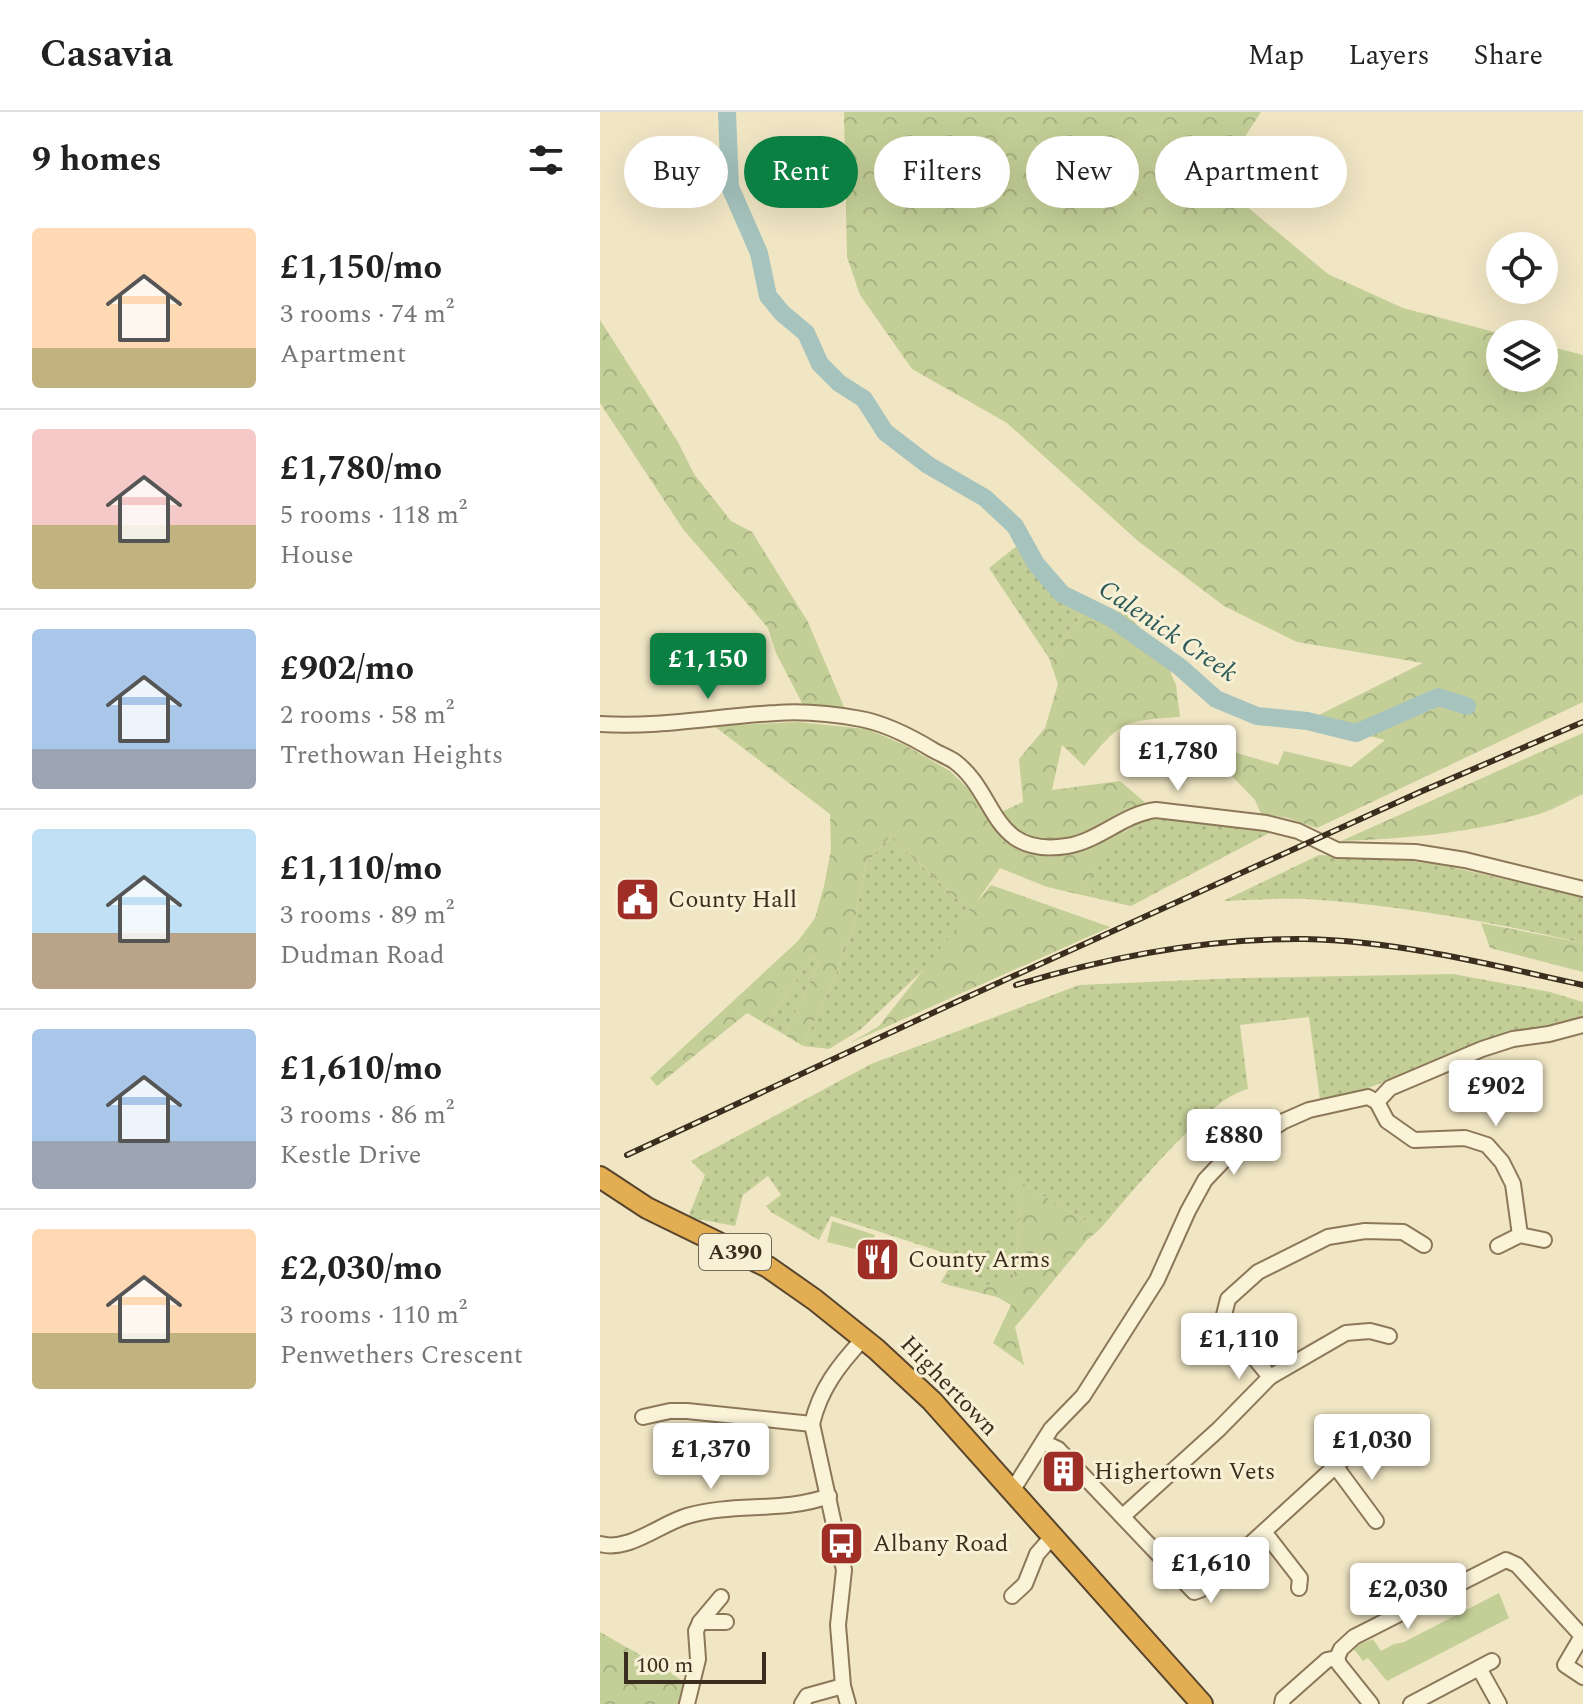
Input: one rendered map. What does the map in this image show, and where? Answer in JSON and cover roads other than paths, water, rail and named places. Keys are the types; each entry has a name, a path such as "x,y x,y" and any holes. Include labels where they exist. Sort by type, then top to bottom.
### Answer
{"highway":[{"name":"Highertown","path":"600,1177 647,1208 768,1267 863,1339 932,1401 1202,1704"}],"street":[{"path":"600,724 685,723 778,712 861,719 913,737 954,761 968,775 998,822 1009,834 1026,843 1044,847 1068,846 1139,812 1156,810 1266,823 1298,831 1337,850 1415,852 1465,860 1583,889"},
{"path":"1377,1102 1390,1088 1482,1049 1513,1039 1583,1025"},
{"path":"1012,1491 1051,1429 1083,1396 1157,1280 1205,1180 1224,1160 1284,1121 1309,1110 1368,1097 1377,1102 1387,1121 1414,1140 1465,1138 1487,1145 1502,1162 1513,1184 1520,1235"},
{"path":"1270,1377 1223,1319 1228,1299 1258,1272 1328,1237 1365,1231 1403,1232 1424,1245"},
{"path":"1498,1246 1520,1235 1544,1240"},
{"path":"1123,1516 1219,1429 1270,1377 1346,1333 1370,1331 1389,1336"},
{"path":"848,1704 843,1686 838,1625 844,1570 812,1424 817,1402 828,1381 863,1339"},
{"path":"643,1417 687,1411 812,1424"},
{"path":"1043,1442 1058,1449 1194,1592 1265,1533 1375,1430"},
{"path":"1336,1467 1376,1521"},
{"path":"600,1544 621,1545 669,1522 709,1510 792,1507 829,1496"},
{"path":"1265,1533 1300,1578 1299,1588"},
{"path":"1012,1596 1025,1584 1037,1554 1052,1537"},
{"path":"1337,1658 1341,1649 1354,1637 1506,1560 1517,1565 1582,1636 1565,1665 1583,1677"},
{"path":"687,1704 698,1659 696,1631 721,1597"},
{"path":"700,1622 726,1622"},
{"path":"1282,1704 1283,1699 1327,1660 1337,1658"},
{"path":"1337,1658 1371,1704"},
{"path":"1411,1704 1486,1665 1499,1704"},
{"path":"802,1704 807,1696 843,1686"}],"waterway":[{"name":"Calenick Creek","path":"727,112 730,187 759,253 768,296 782,313 806,333 820,364 839,383 864,399 885,432 928,465 985,498 1015,526 1036,564 1062,594 1111,618 1180,667 1216,699 1257,716 1307,721 1356,733 1438,697 1467,706"}],"railway":[{"path":"627,1155 954,1003 1420,792 1583,722"},
{"path":"1016,985 1087,965 1195,945 1305,939 1410,949 1583,985"}],"place":[{"name":"County Hall","path":"637,900"},
{"name":"County Arms","path":"877,1260"},
{"name":"Highertown Vets","path":"1063,1472"},
{"name":"Albany Road","path":"842,1544"}]}
